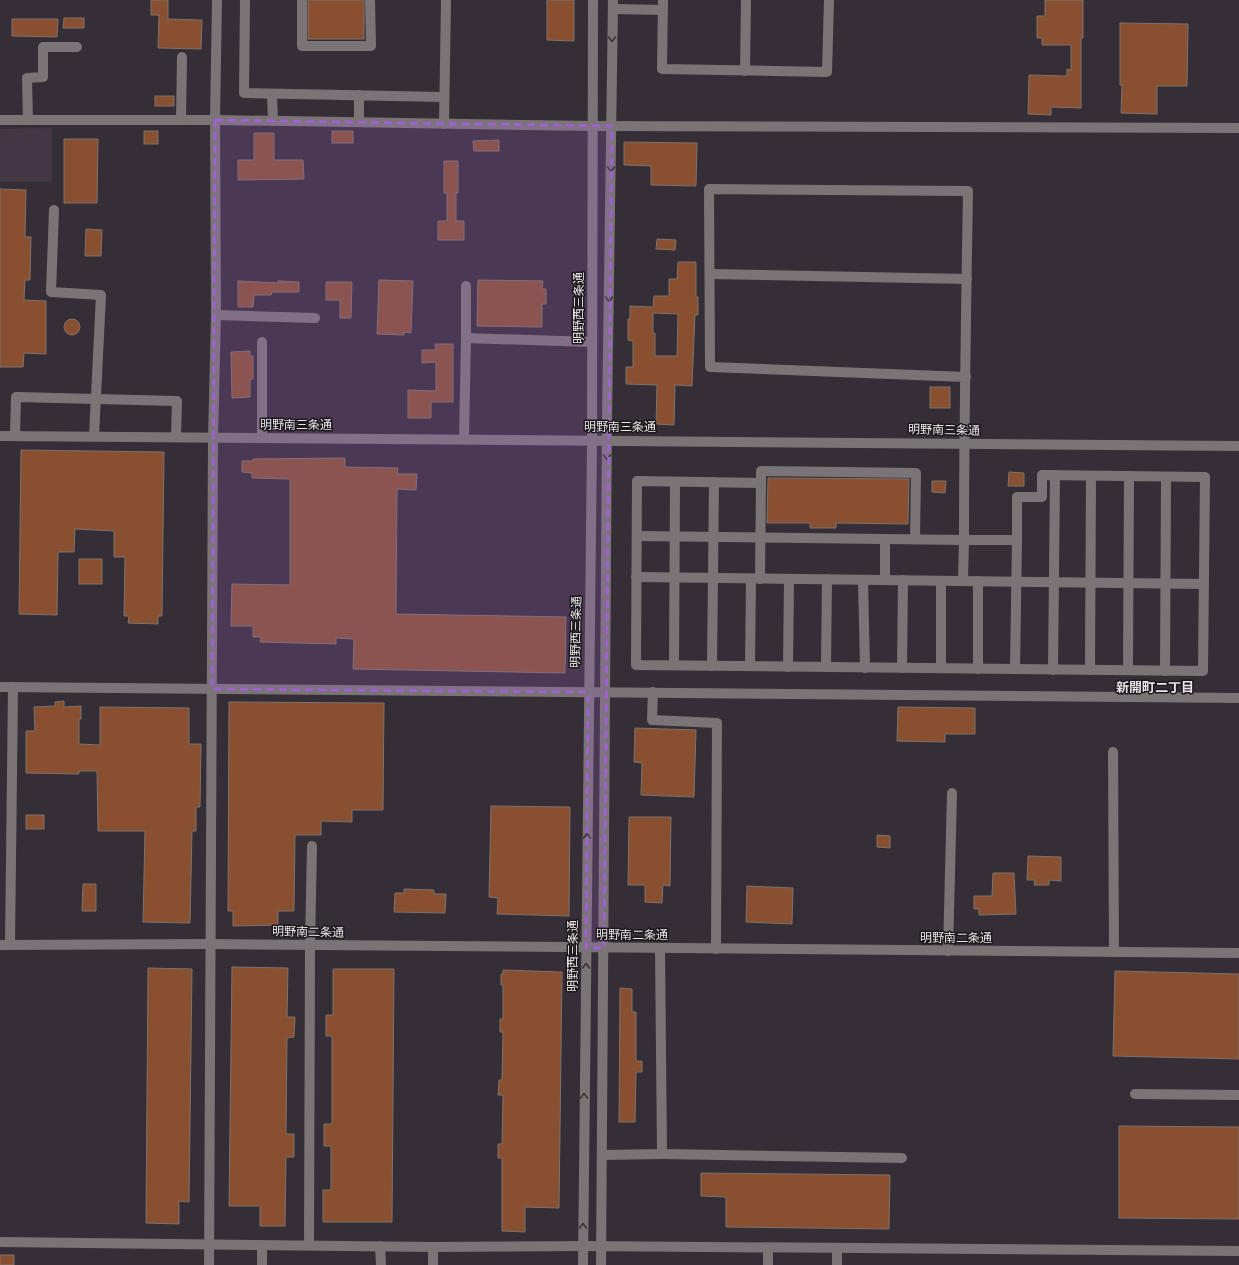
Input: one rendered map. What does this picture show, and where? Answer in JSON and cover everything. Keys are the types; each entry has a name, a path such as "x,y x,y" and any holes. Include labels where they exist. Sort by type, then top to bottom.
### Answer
{"street":[{"path":"209,1265 213,438 216,315 215,120 217,0"},
{"path":"245,0 244,93 444,97"},
{"path":"302,0 302,46 371,46 370,0"},
{"path":"444,124 446,0"},
{"name":"明野西三条通","path":"583,1265 588,692 592,440 594,126 593,0"},
{"path":"745,71 746,0"},
{"path":"601,1265 607,440 613,4 663,5 662,69 827,72 828,0"},
{"path":"28,120 27,78 44,77 43,47 77,47"},
{"path":"182,57 182,120"},
{"path":"272,94 273,121"},
{"path":"359,95 359,122"},
{"path":"0,120 215,120 594,126 1239,128"},
{"path":"963,581 964,443 966,377 968,191 709,189 710,367 966,377"},
{"path":"54,210 51,292 101,295 94,436"},
{"path":"710,274 967,279"},
{"path":"464,439 466,286"},
{"path":"216,315 315,318"},
{"path":"466,338 592,342"},
{"path":"262,342 262,438"},
{"path":"15,436 16,397 177,402 176,437"},
{"name":"明野南三条通","path":"0,436 1239,446"},
{"path":"750,666 760,537 761,472 916,473 915,539"},
{"path":"761,483 637,481 636,665 1203,671 1205,477 1042,475 1042,497 1017,497 1015,669"},
{"path":"1053,670 1054,475"},
{"path":"1090,670 1091,476"},
{"path":"1128,670 1130,476"},
{"path":"1165,671 1166,476"},
{"path":"674,665 675,482"},
{"path":"712,666 714,482"},
{"path":"637,536 1017,540"},
{"path":"885,539 885,580"},
{"path":"636,577 1204,584"},
{"path":"788,579 788,667"},
{"path":"826,667 827,579"},
{"path":"863,580 865,668"},
{"path":"902,668 903,580"},
{"path":"941,581 941,668"},
{"path":"978,581 978,669"},
{"path":"0,687 1239,698"},
{"path":"5,945 13,687"},
{"path":"653,692 652,720 717,723 716,949"},
{"path":"1114,752 1114,952"},
{"path":"948,951 952,793"},
{"path":"309,1246 310,945 312,846"},
{"name":"明野南二条通","path":"5,945 211,944 1239,953"},
{"path":"660,949 662,1154"},
{"path":"1135,1094 1239,1095"},
{"path":"602,1154 902,1158"},
{"path":"0,1242 309,1246 601,1246 1239,1251"},
{"path":"262,1245 262,1265"},
{"path":"380,1246 381,1265"},
{"path":"433,1246 433,1265"},
{"path":"768,1248 768,1265"},
{"path":"837,1248 837,1265"}],"highlighted area":[{"path":"215,120 612,126 604,948 586,948 588,692 212,689"}],"shaded area":[{"path":"52,128 52,182 0,182 0,129"}],"building":[{"path":"151,0 168,0 168,19 202,20 201,49 158,48 159,15 151,15"},
{"path":"308,0 364,0 364,39 308,39"},
{"path":"547,0 574,0 574,41 547,40"},
{"path":"1045,0 1083,0 1083,38 1081,38 1081,108 1051,107 1051,115 1028,114 1029,75 1067,76 1067,69 1071,70 1071,45 1042,45 1042,38 1037,38 1037,16 1045,16"},
{"path":"64,18 84,18 84,28 63,28"},
{"path":"12,19 58,19 57,37 12,36"},
{"path":"1120,23 1188,24 1187,86 1157,86 1157,114 1121,113 1122,85 1120,85"},
{"path":"155,96 174,96 174,106 155,106"},
{"path":"144,131 158,131 158,144 144,144"},
{"path":"332,131 353,131 353,143 332,143"},
{"path":"254,133 274,133 274,160 303,160 304,179 238,180 238,160 254,160"},
{"path":"64,139 98,139 97,203 64,203"},
{"path":"499,140 499,151 474,151 473,141"},
{"path":"624,142 697,143 696,186 651,185 651,166 624,165"},
{"path":"444,161 458,161 456,221 464,221 464,240 438,240 438,221 447,221 447,193 444,193"},
{"path":"0,189 26,190 25,237 31,237 30,280 25,280 24,300 46,301 46,354 24,353 23,367 0,367"},
{"path":"86,229 102,230 101,256 85,256"},
{"path":"657,239 676,240 675,250 656,249"},
{"path":"678,262 696,262 696,297 698,297 698,315 695,315 692,386 675,385 674,425 656,424 657,385 626,384 626,367 633,367 633,341 628,340 628,319 630,319 630,306 653,307 654,296 669,296 669,279 677,279","holes":["653,313 678,314 677,356 655,356"]},
{"path":"379,280 413,281 411,333 404,332 404,335 377,334"},
{"path":"478,280 543,281 542,289 546,289 546,304 542,304 542,327 477,326"},
{"path":"238,281 278,283 278,281 299,282 299,292 272,292 271,295 254,295 253,307 238,307"},
{"path":"326,282 352,282 351,318 340,318 340,300 326,300"},
{"path":"69,319 75,319 80,324 78,333 75,335 69,335 64,330 64,324"},
{"path":"435,344 453,344 453,402 431,402 431,418 408,418 408,390 436,391 436,362 422,363 422,350 436,350"},
{"path":"250,351 250,356 253,356 253,379 250,379 250,397 232,398 231,352"},
{"path":"930,387 950,387 950,408 930,408"},
{"path":"21,450 164,452 162,616 158,616 158,624 128,623 129,616 124,616 125,557 114,557 114,531 75,529 74,552 58,552 57,615 19,614"},
{"path":"345,458 345,467 398,468 397,474 417,474 416,490 397,489 396,614 566,617 565,673 353,669 354,639 336,638 336,644 260,642 261,637 253,637 253,626 231,626 232,584 290,585 290,479 252,478 252,473 242,472 242,461 253,461 253,459"},
{"path":"1009,472 1024,473 1024,486 1008,486"},
{"path":"768,478 909,479 908,524 836,523 836,528 810,528 810,523 767,523"},
{"path":"932,481 946,481 945,493 932,492"},
{"path":"79,559 102,559 102,584 79,584"},
{"path":"64,701 64,707 81,706 81,719 79,719 79,744 100,745 100,707 189,708 189,744 201,744 200,807 196,807 196,831 192,831 190,923 143,922 145,831 98,831 97,771 79,771 79,774 26,773 26,731 35,731 34,707 55,706 55,702"},
{"path":"229,702 384,703 383,810 352,810 352,822 321,821 321,835 295,835 294,911 278,911 278,925 233,926 233,911 228,911"},
{"path":"898,707 975,708 975,734 945,734 945,742 897,741"},
{"path":"635,728 696,730 694,797 641,795 642,763 634,762"},
{"path":"491,806 570,807 569,916 497,914 498,898 489,897"},
{"path":"26,815 44,815 44,829 26,829"},
{"path":"629,817 671,817 670,886 663,885 662,903 645,902 645,885 628,885"},
{"path":"877,835 890,836 890,848 877,847"},
{"path":"1028,856 1061,857 1061,881 1049,880 1049,885 1034,885 1035,880 1027,880"},
{"path":"993,873 1014,873 1016,914 979,915 979,909 974,909 974,896 992,896"},
{"path":"83,884 96,884 96,911 82,911"},
{"path":"747,886 793,888 792,924 746,922"},
{"path":"404,889 434,890 434,894 446,894 445,913 394,912 395,893 404,893"},
{"path":"232,967 288,968 287,1017 295,1017 294,1037 287,1038 286,1134 294,1134 294,1157 286,1157 285,1226 260,1226 260,1206 229,1206"},
{"path":"148,968 192,969 189,1202 179,1201 179,1224 146,1223"},
{"path":"333,969 394,969 392,1222 323,1222 323,1190 331,1190 331,1146 324,1146 324,1124 332,1124 332,1036 326,1036 326,1015 333,1015"},
{"path":"503,970 562,972 559,1208 525,1207 525,1232 502,1231 502,1158 498,1158 498,1144 502,1144 503,1095 498,1095 499,1080 502,1080 503,1032 500,1032 500,1019 503,1019 503,985 501,985 501,974 503,974"},
{"path":"1115,971 1239,974 1239,1059 1113,1056"},
{"path":"620,988 632,989 632,1012 636,1012 636,1061 642,1061 642,1072 636,1072 635,1122 619,1122"},
{"path":"1119,1126 1239,1127 1239,1219 1119,1218"},
{"path":"701,1173 890,1175 889,1229 726,1227 726,1197 701,1196"},
{"path":"0,1255 14,1255 14,1265 0,1265"}],"district":[{"name":"新開町二丁目","path":"1155,687"}]}
